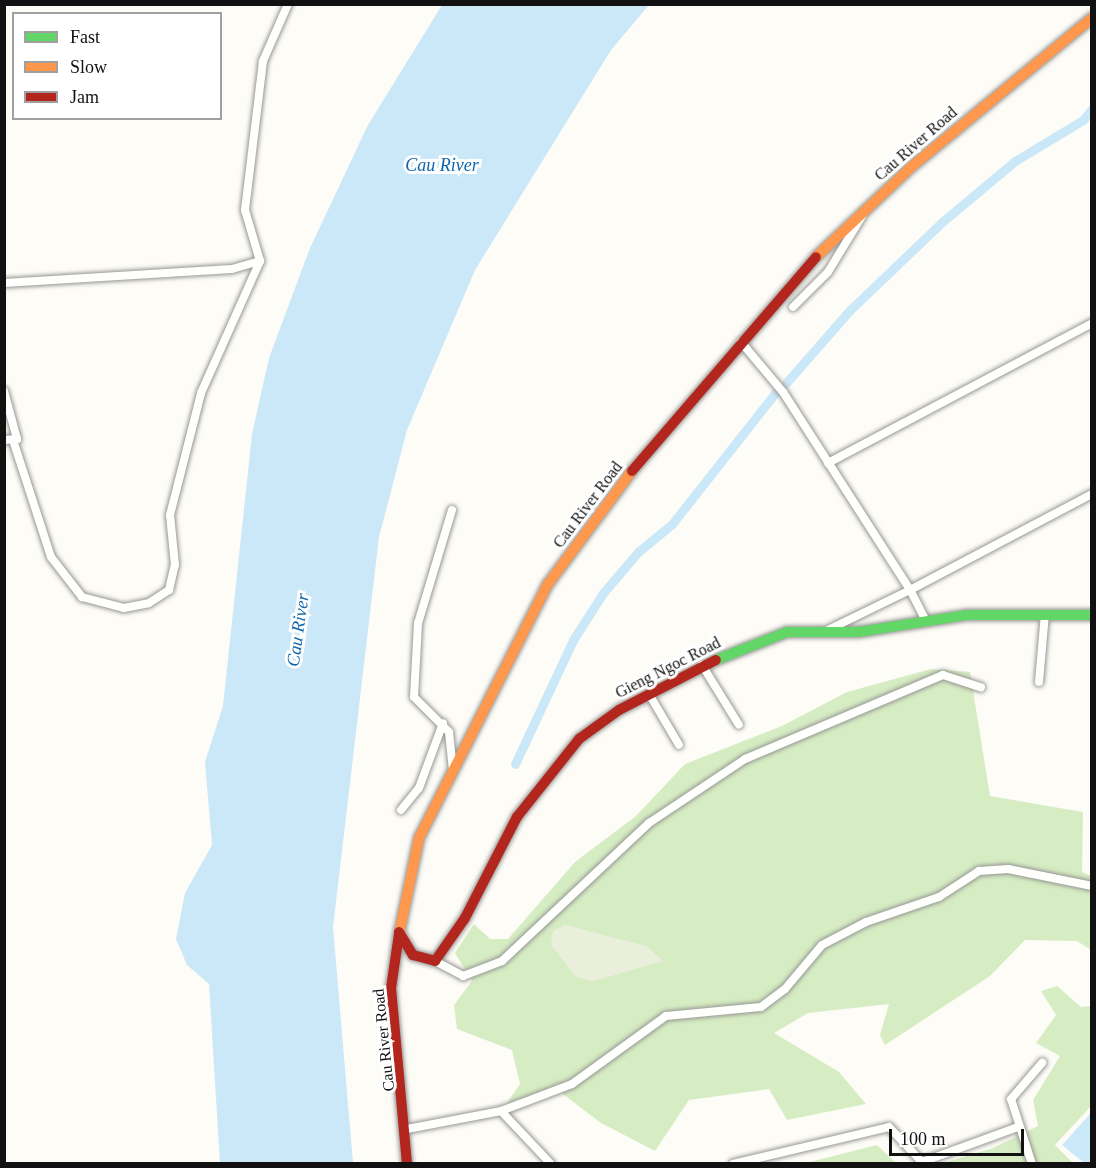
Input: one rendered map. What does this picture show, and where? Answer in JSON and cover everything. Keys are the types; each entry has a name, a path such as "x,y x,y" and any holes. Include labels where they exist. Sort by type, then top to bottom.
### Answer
{"main road":[{"name":"Cau River Road","path":"407,1164 406,1129 392,988 399,932 419,838 548,584 605,503 801,271 865,210 1092,18"},
{"name":"Gieng Ngoc Road","path":"435,961 465,918 517,817 556,765 579,739 649,694 702,665 787,632 858,632 925,619 1045,614 1092,615"},
{"path":"399,932 413,955 435,961"}],"street":[{"path":"4,391 17,439 9,440 51,557 82,597 124,608 149,603 169,590 175,565 170,515 201,393 260,261 245,210 263,61 288,4"},
{"path":"794,307 828,272 865,210"},
{"path":"4,283 232,269 260,261"},
{"path":"828,463 1092,323"},
{"path":"741,342 777,383 910,590 925,619"},
{"path":"824,632 910,590 1092,494"},
{"path":"452,510 422,603 415,654 414,697 443,723 449,732 453,769"},
{"path":"1039,682 1045,614"},
{"path":"702,665 739,725"},
{"path":"435,961 463,976 502,961 649,823 745,759 942,675 981,687"},
{"path":"649,694 679,745"},
{"path":"400,810 419,788 443,723"},
{"path":"406,1129 501,1112 582,1079 666,1016 761,1007 785,989 822,945 866,922 939,897 979,871 1008,868 1092,886"},
{"path":"1032,1164 1018,1127 1011,1099 1042,1063"},
{"path":"501,1112 551,1164"},
{"path":"733,1164 889,1127 922,1162 1018,1127"}],"green space":[{"path":"931,669 970,672 990,796 1083,812 1082,872 1091,876 1091,950 1077,941 1025,940 990,976 885,1045 880,1035 889,1004 808,1013 774,1033 839,1072 866,1104 787,1120 769,1089 689,1100 655,1151 601,1123 555,1088 507,1103 520,1084 512,1050 457,1029 454,1005 472,981 455,953 474,924 490,939 508,939 575,862 636,816 685,764 782,726 847,692"},
{"path":"565,925 646,946 663,961 594,981 576,977 551,945 553,931"},
{"path":"1057,986 1081,1007 1091,1006 1091,1106 1055,1145 1073,1163 940,1164 993,1148 1038,1126 1033,1100 1060,1056 1036,1043 1056,1015 1041,991"},
{"path":"877,1145 896,1163 806,1163"}],"water":[{"name":"Cau River","path":"442,5 649,5 611,50 475,270 407,430 379,537 333,927 353,1163 220,1163 209,984 187,965 176,939 185,893 212,845 205,762 223,706 252,434 269,358 310,248 368,125"},
{"path":"1091,1113 1091,1163 1084,1163 1062,1145"}],"waterway":[{"path":"786,383 850,310 942,222 1015,161 1083,120 1092,109"},
{"path":"515,764 573,640 603,593 638,552 672,524 775,393"}],"traffic: fast":[{"path":"716,660 787,632 858,632 966,615 1092,615"}],"traffic: slow":[{"path":"816,257 910,168 1092,18"},
{"path":"399,934 419,838 548,584 632,471"}],"traffic: jam":[{"path":"632,471 816,257"},
{"path":"399,932 413,955 435,961 465,918 517,817 579,739 619,710 716,660"},
{"path":"399,934 391,988 407,1164"}]}
